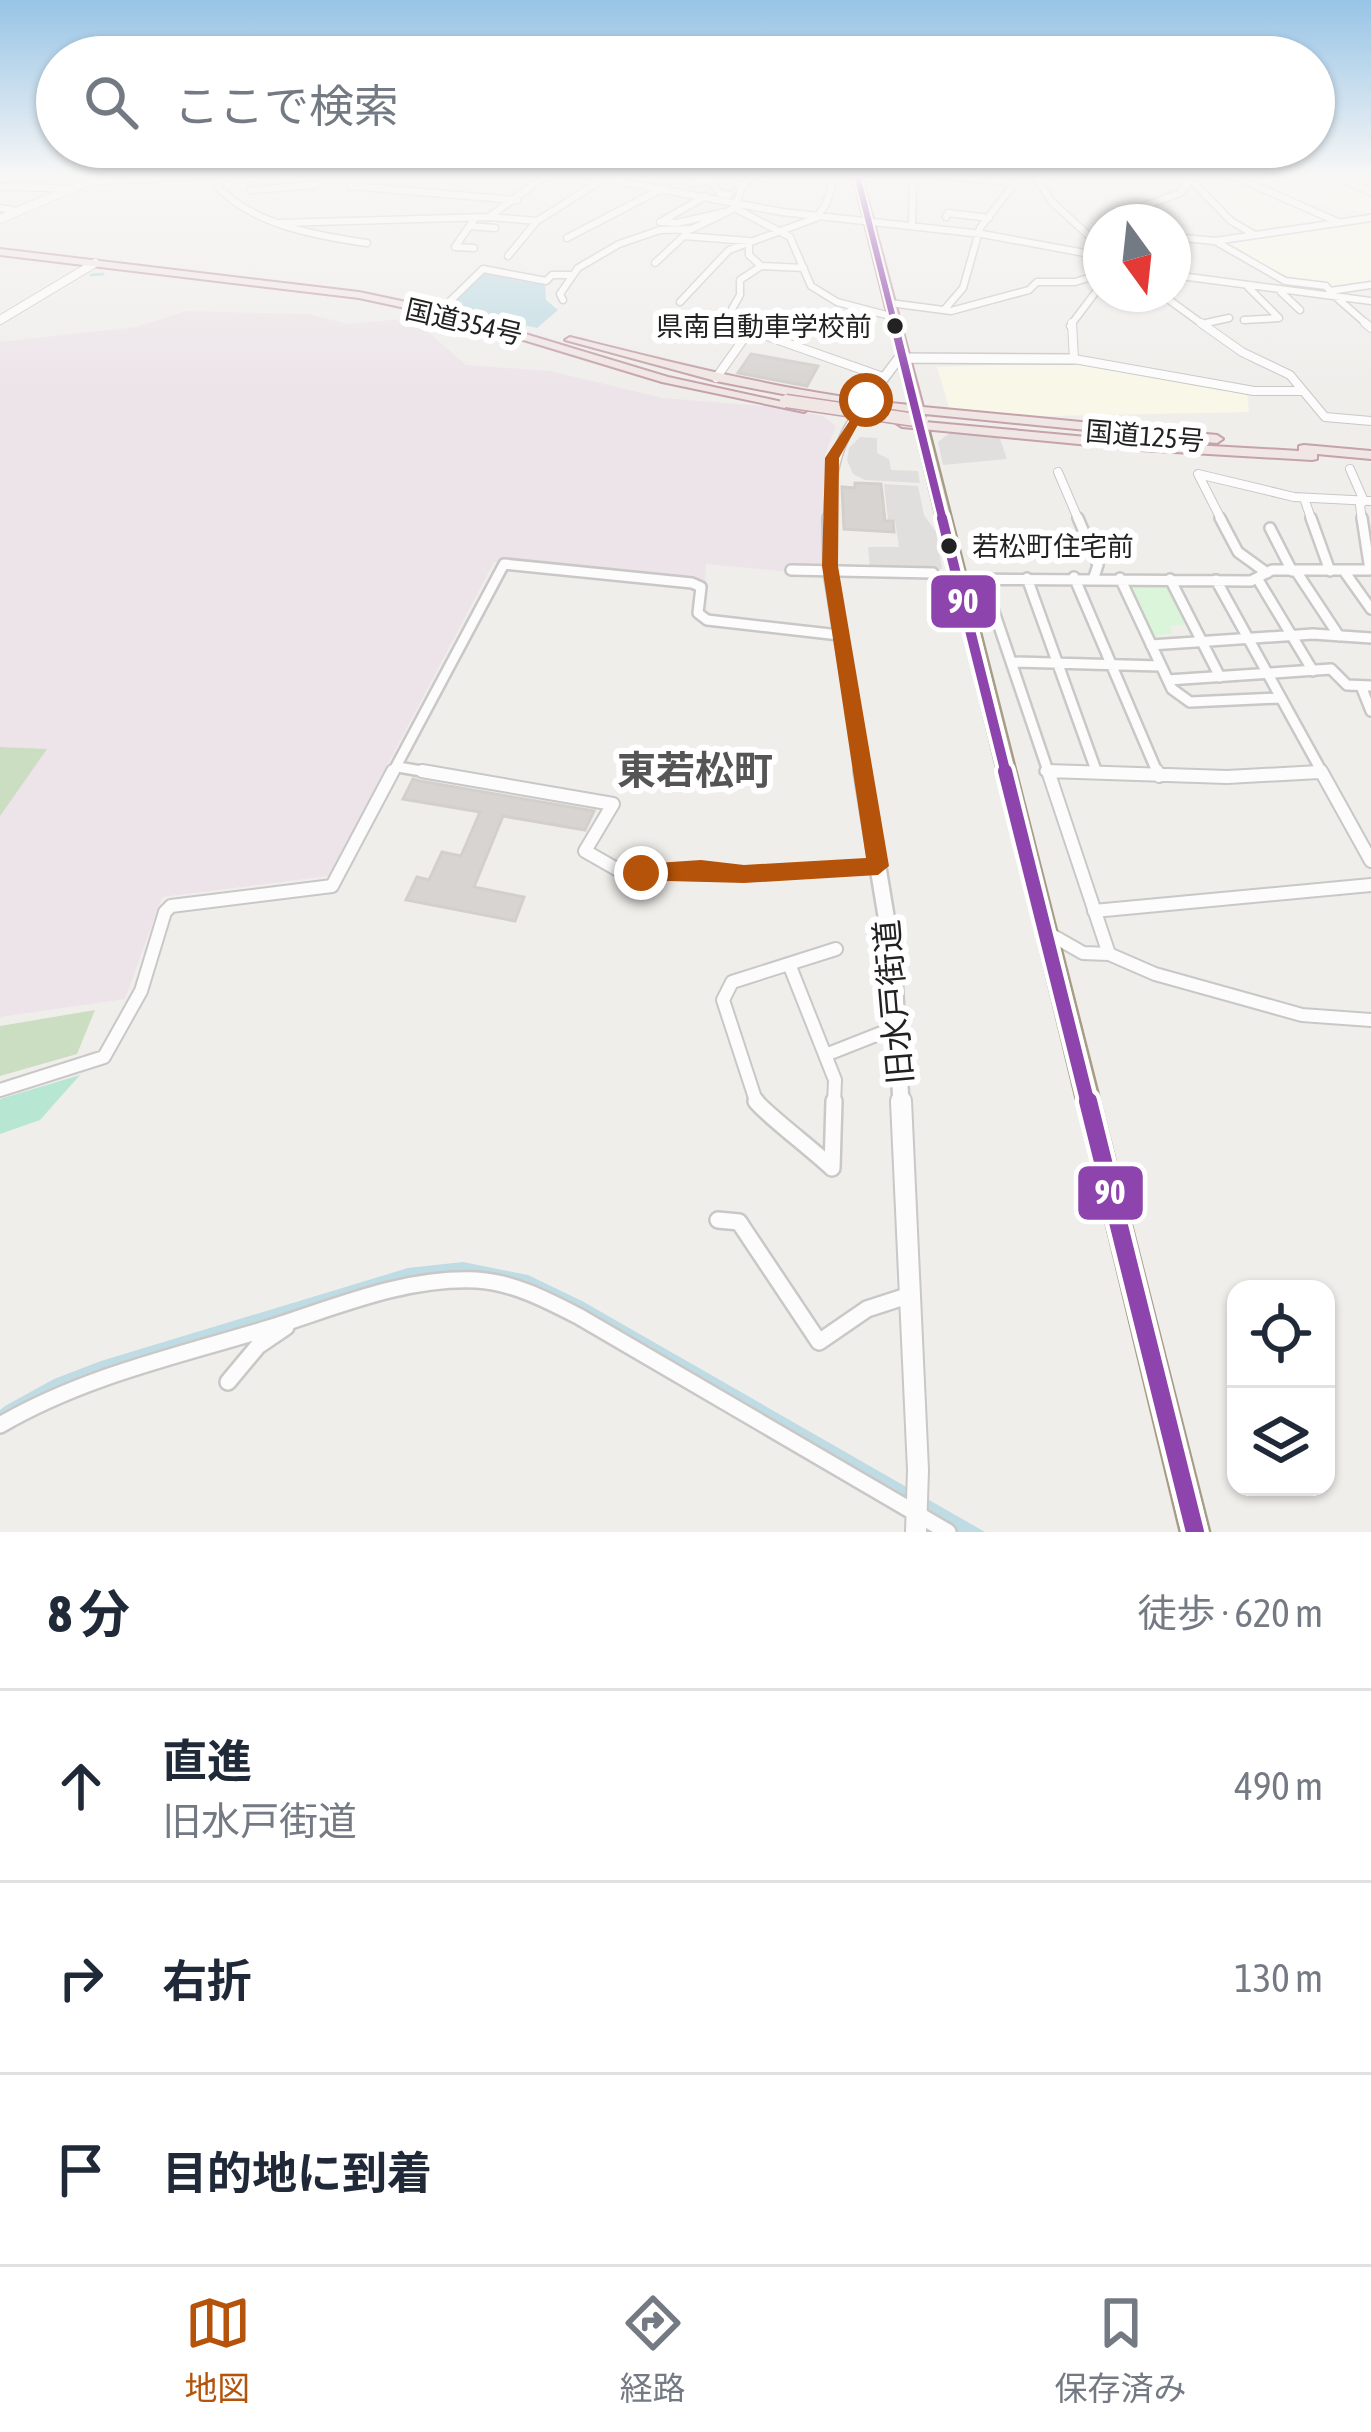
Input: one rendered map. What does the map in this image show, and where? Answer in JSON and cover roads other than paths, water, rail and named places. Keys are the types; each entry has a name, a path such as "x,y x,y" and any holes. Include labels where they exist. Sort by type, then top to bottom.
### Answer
{"highway":[{"path":"876,246 920,418"},
{"name":"国道354号","path":"0,254 322,290 441,310 669,376 920,418"},
{"name":"国道354号","path":"95,263 358,300 504,328"},
{"path":"504,328 858,411"},
{"path":"504,328 666,380 858,411 1315,453"},
{"name":"国道125号","path":"920,418 1371,458"}],"main road":[{"path":"920,418 1195,1532"}],"street":[{"path":"455,246 474,248"},
{"path":"508,256 516,246"},
{"path":"562,300 560,294 572,275 619,246"},
{"path":"655,263 673,246"},
{"path":"680,302 691,286 710,275 715,261 741,246"},
{"path":"749,246 749,255 761,266"},
{"path":"796,246 808,283 833,300 894,316"},
{"path":"944,310 962,294 975,246"},
{"path":"1225,246 1285,281 1326,286 1371,328"},
{"path":"0,320 95,263"},
{"path":"732,309 740,296 740,280 761,266 804,268"},
{"path":"441,310 483,269 545,281 552,275 572,275"},
{"path":"1191,277 1371,302"},
{"path":"890,302 965,309 1029,290 1037,282 1083,279"},
{"path":"1333,294 1371,285"},
{"path":"1244,320 1279,318 1249,286"},
{"path":"1280,291 1300,310"},
{"path":"1074,359 1070,326 1083,309"},
{"path":"1189,312 1242,352 1290,375 1324,417 1371,422"},
{"path":"1206,323 1229,318"},
{"path":"716,378 747,331 885,374 908,375"},
{"path":"904,356 1074,359 1254,391 1303,391"},
{"name":"旧水戸街道","path":"904,356 858,411 832,458 830,572 899,1026 917,1522"},
{"path":"1350,469 1368,501"},
{"path":"1058,472 1098,565 1094,577"},
{"path":"1313,671 1262,576 1238,551 1198,474 1304,498 1368,501"},
{"path":"1304,498 1330,571"},
{"path":"958,579 1216,580 1294,571 1371,570 1360,506 1368,501"},
{"path":"1270,528 1339,636"},
{"path":"0,1090 95,1064 104,1057 141,991 165,912 171,906 332,886 504,564 692,584 701,587 698,613 707,620 838,635"},
{"path":"791,570 933,573"},
{"path":"1344,571 1371,609"},
{"path":"1074,577 1159,776"},
{"path":"1028,578 1096,773"},
{"path":"1120,578 1160,666 1190,702 1279,698"},
{"path":"983,579 1109,954"},
{"path":"1170,579 1220,677"},
{"path":"1216,580 1371,861"},
{"path":"1151,645 1292,636 1371,638"},
{"path":"1012,662 1160,666"},
{"path":"1168,680 1331,669 1347,685 1366,686 1371,711"},
{"path":"398,767 613,804 585,851 620,871 701,869 744,874 878,866"},
{"path":"1045,771 1159,776 1319,772"},
{"path":"1356,838 1371,837"},
{"path":"1094,910 1371,885"},
{"path":"1048,932 1083,953 1109,954 1155,974 1302,1015 1371,1019"},
{"path":"789,964 835,1080 832,1168 794,1131 759,1109 723,1000 732,982 836,949"},
{"path":"1058,973 1083,953"},
{"path":"828,1054 899,1026"},
{"path":"718,1220 739,1222 819,1342 867,1309 907,1296"},
{"path":"0,1425 52,1395 298,1318 434,1281 472,1280 521,1288 580,1317 917,1522 948,1532"},
{"path":"228,1382 259,1346 298,1318"}],"water":[{"path":"483,269 545,282 546,300 558,310 537,328 446,307"},
{"path":"463,1262 528,1275 582,1301 985,1532 957,1532 577,1310 434,1275 406,1279 98,1372 0,1421 5,1406 54,1379 101,1361 408,1268"}],"waterway":[{"path":"91,275 103,274"}],"place":[{"name":"県南自動車学校前","path":"895,326"},
{"name":"若松町住宅前","path":"949,546"}],"district":[{"name":"東若松町","path":"695,770"}]}
